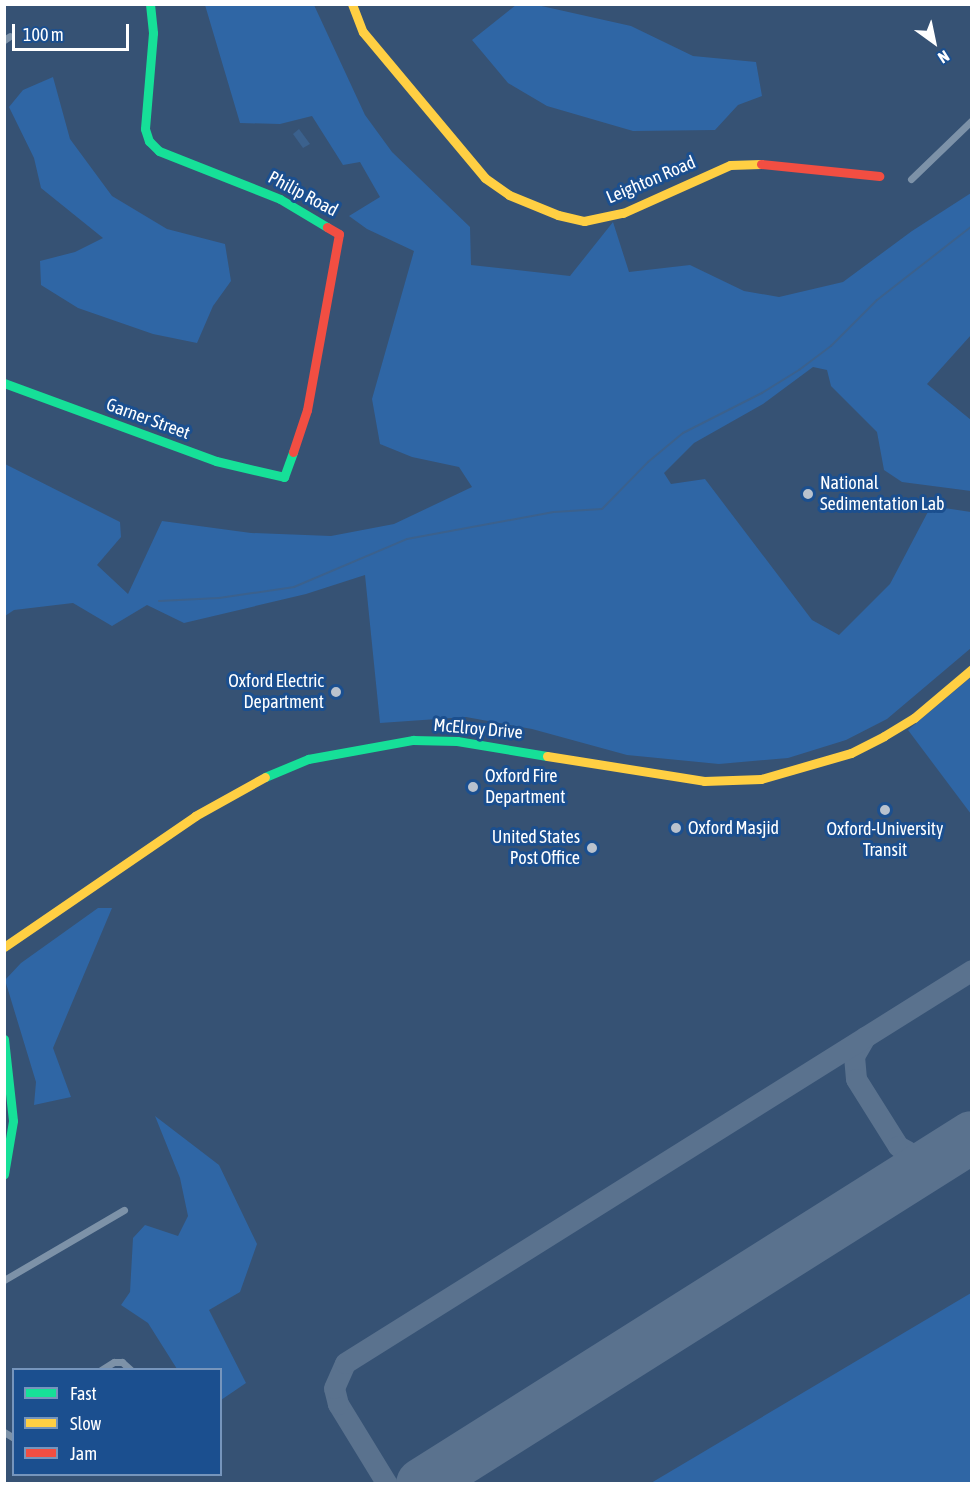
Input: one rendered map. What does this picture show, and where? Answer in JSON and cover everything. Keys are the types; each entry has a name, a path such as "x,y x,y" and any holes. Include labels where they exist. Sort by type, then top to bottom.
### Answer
{"street":[{"name":"Philip Road","path":"150,4 153,33 145,129 149,141 159,151 280,199 339,234 307,410 284,477"},
{"name":"Leighton Road","path":"352,4 363,32 485,178 509,195 558,215 584,221 623,213 730,165 754,163 879,176"},
{"path":"911,179 972,120"},
{"name":"Garner Street","path":"4,382 216,461 284,477"},
{"name":"McElroy Drive","path":"4,947 195,816 256,781 308,759 412,740 457,741 696,780 761,779 810,767 884,736 914,718 972,669"},
{"path":"4,1039 13,1121 4,1174"},
{"path":"4,1280 124,1210"},
{"path":"106,1368 122,1362 129,1368"}],"shaded area":[{"path":"205,5 314,5 365,115 392,152 470,227 471,265 570,276 613,222 629,272 690,265 744,291 779,297 843,282 912,231 971,193 971,335 927,384 971,420 971,491 902,482 884,470 877,432 831,386 827,370 813,367 763,404 694,443 664,473 671,484 705,479 812,620 839,635 890,584 931,506 971,512 971,648 887,719 846,740 788,758 719,764 627,755 532,729 466,717 380,723 365,575 306,594 184,623 147,605 112,626 73,603 14,610 5,616 5,464 120,522 121,537 97,565 128,594 162,521 251,533 331,536 394,524 472,487 459,467 412,457 380,444 372,399 414,251 367,229 349,216 380,197 360,162 343,165 312,116 280,124 240,123"},
{"path":"516,5 537,5 631,26 693,56 756,62 762,96 738,105 715,130 633,131 547,106 508,83 472,40"},
{"path":"53,77 70,139 112,196 167,229 225,244 231,281 213,306 197,343 153,334 78,308 41,285 40,261 75,252 103,238 41,188 34,158 9,107 23,90"},
{"path":"299,129 310,144 303,148 293,134"},
{"path":"971,677 971,814 908,730"},
{"path":"98,908 112,908 53,1048 71,1097 34,1105 36,1082 5,980 21,963"},
{"path":"155,1116 219,1165 257,1244 240,1292 209,1310 246,1383 222,1399 222,1368 176,1368 148,1323 121,1305 130,1292 133,1238 145,1225 178,1236 188,1216 180,1178"},
{"path":"971,1293 971,1483 651,1483"}],"waterway":[{"path":"159,601 219,598 294,587 407,539 554,512 602,509 648,462 683,433 762,393 799,370 831,346 877,300 972,226"}],"taxiway":[{"path":"387,1484 338,1404 334,1388 345,1363 972,970"},
{"path":"865,1037 854,1056 856,1079 898,1146 921,1159 948,1152"}],"runway":[{"path":"422,1484 972,1137"}],"traffic: fast":[{"path":"150,4 153,33 145,129 149,141 159,151 280,199 327,227"},
{"path":"4,383 216,461 284,477 293,452"},
{"path":"265,777 308,759 413,740 457,741 547,756"},
{"path":"4,1039 13,1121 4,1174"}],"traffic: slow":[{"path":"352,4 363,32 485,178 509,195 558,215 584,221 623,213 730,165 761,164"},
{"path":"547,756 704,781 761,779 851,753 884,736 914,718 972,669"},
{"path":"4,947 195,816 265,777"}],"traffic: jam":[{"path":"761,164 879,176"},
{"path":"293,452 307,410 339,234 327,227"}],"place":[{"name":"National Sedimentation Lab","path":"808,494"},
{"name":"Oxford Electric Department","path":"336,692"},
{"name":"Oxford Fire Department","path":"473,787"},
{"name":"Oxford-University Transit","path":"885,810"},
{"name":"Oxford Masjid","path":"676,828"},
{"name":"United States Post Office","path":"592,848"}]}
